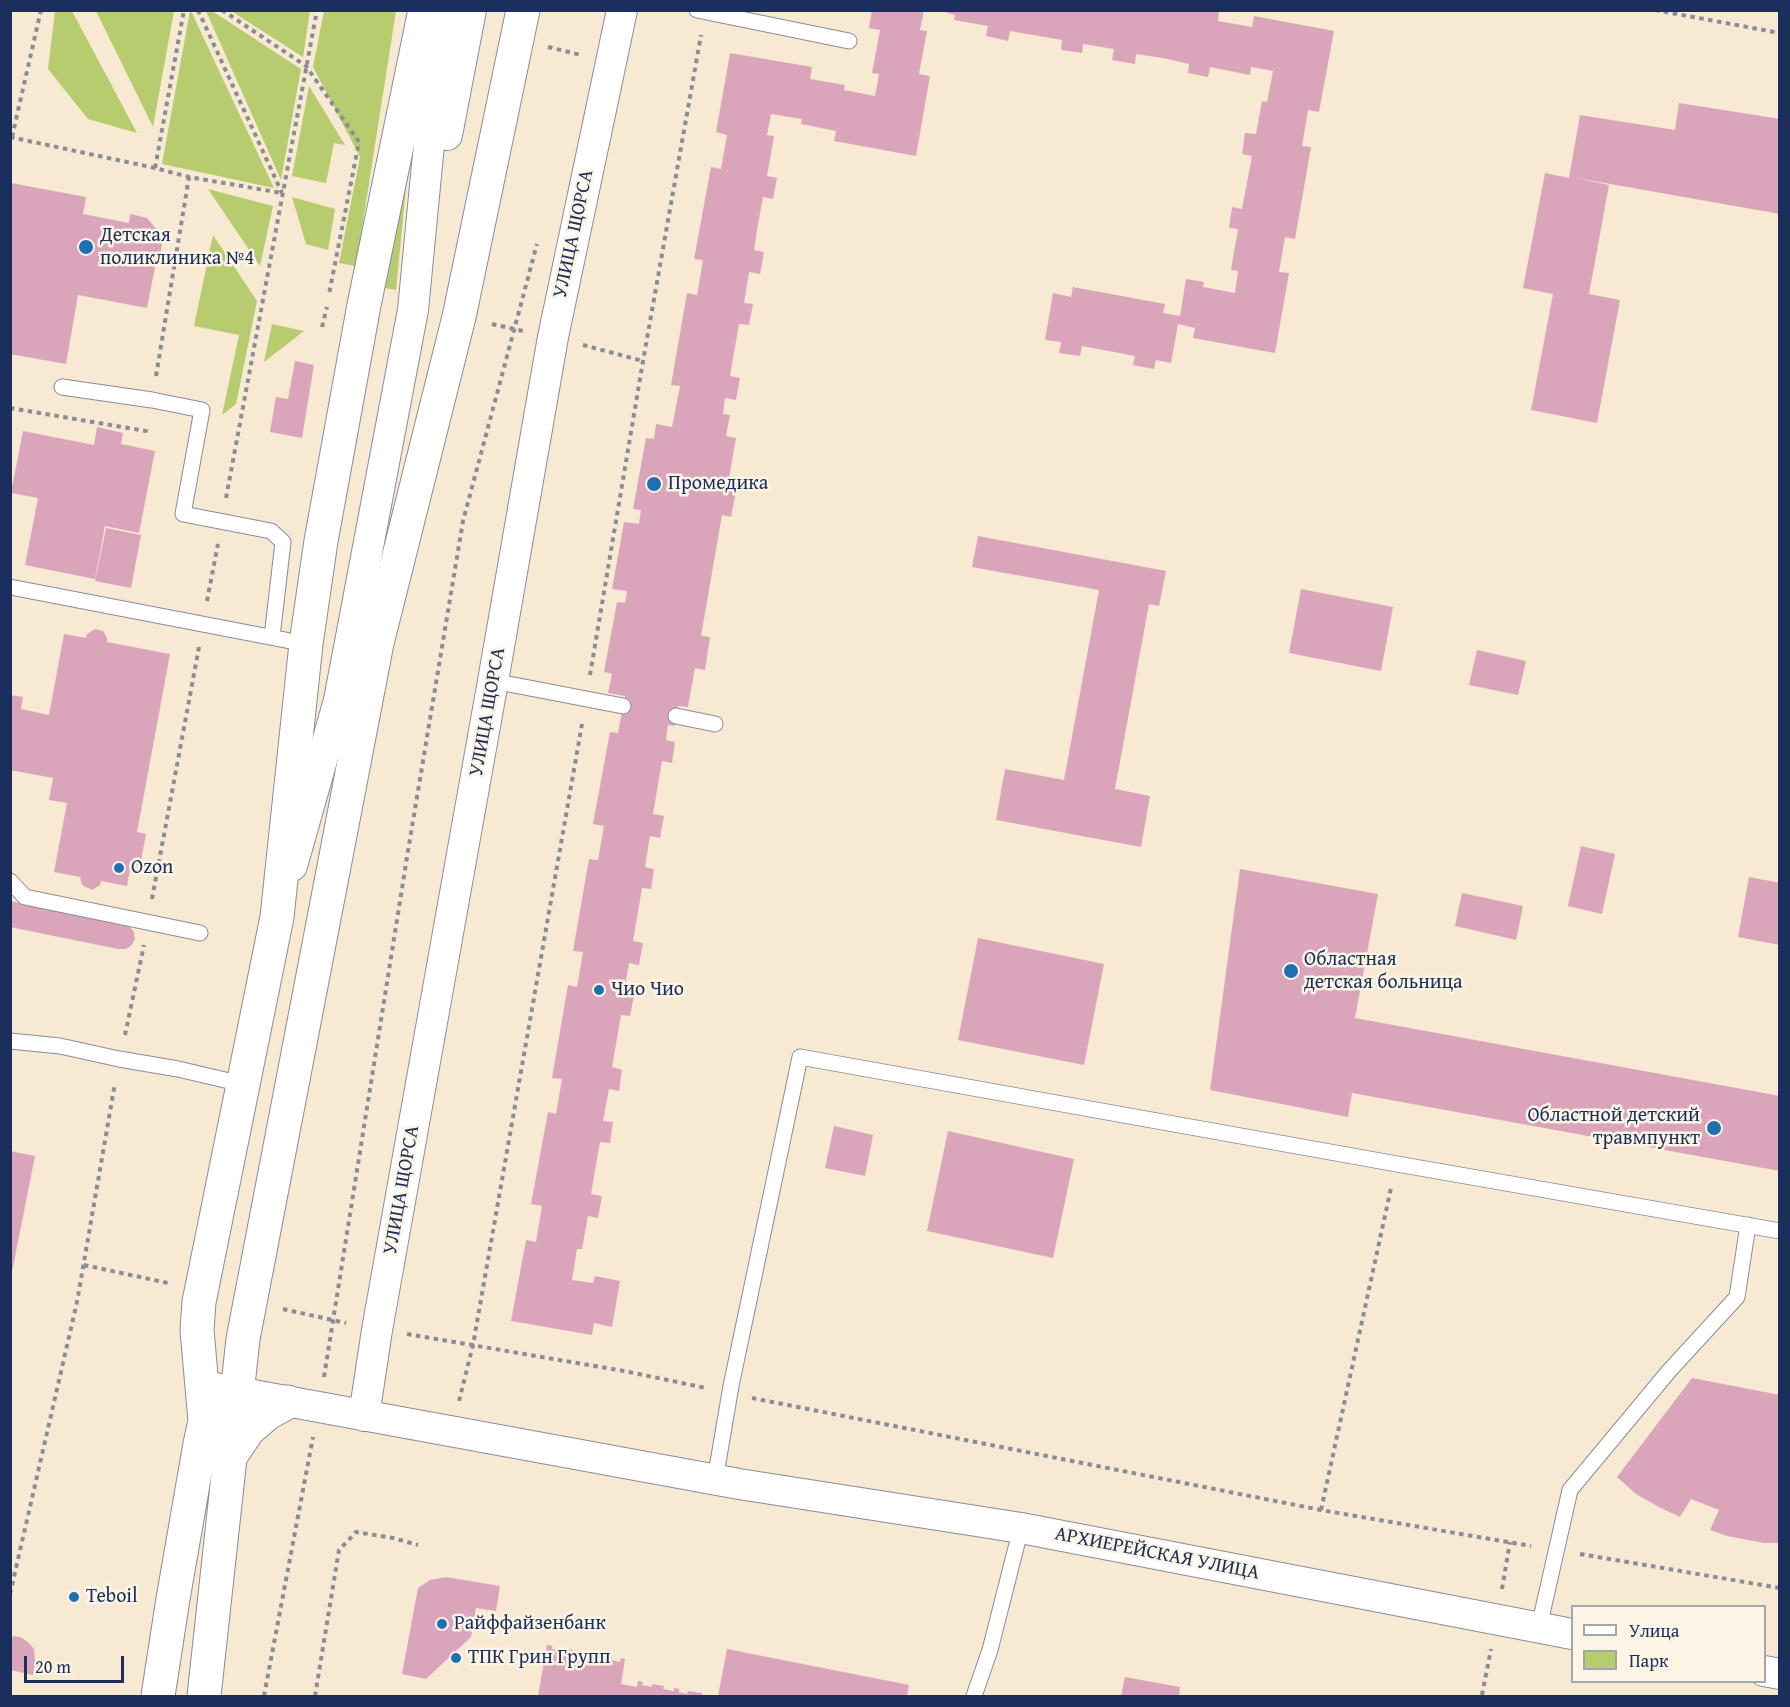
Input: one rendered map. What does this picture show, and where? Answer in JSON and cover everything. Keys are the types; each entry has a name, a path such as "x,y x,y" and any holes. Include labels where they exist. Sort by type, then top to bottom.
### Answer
{"main road":[{"path":"204,1696 230,1456 219,1401 197,1330 201,1290 277,917 306,644 321,541 363,305 425,10"},
{"path":"158,1696 173,1599 219,1401 243,1339 377,643 459,317 520,25"},
{"path":"230,1456 248,1430 268,1413 304,1405"}],"street":[{"path":"377,643 442,10"},
{"path":"277,917 339,700 471,10"},
{"name":"УЛИЦА ЩОРСА","path":"364,1416 377,1330 553,337 622,10"},
{"name":"АРХИЕРЕЙСКАЯ УЛИЦА","path":"219,1401 304,1405 727,1482 1021,1528 1571,1634"}],"lane":[{"path":"697,10 849,41"},
{"path":"62,387 152,400 202,411 183,514 270,531 283,542 272,637"},
{"path":"10,587 306,644"},
{"path":"493,681 623,706"},
{"path":"676,716 715,724"},
{"path":"10,881 25,897 200,933"},
{"path":"10,1041 60,1046 242,1084"},
{"path":"727,1482 731,1386 800,1057 1779,1231"},
{"path":"1539,1628 1570,1490 1669,1371 1737,1297 1748,1225"},
{"path":"974,1696 990,1650 1021,1528"}],"path":[{"path":"41,10 11,137 189,177 282,194"},
{"path":"155,168 184,10"},
{"path":"198,10 282,194"},
{"path":"222,10 306,66 359,142 329,296"},
{"path":"10,1594 77,1302 119,1059 148,923 317,10"},
{"path":"1655,10 1779,33"},
{"path":"520,25 585,56"},
{"path":"10,408 146,431 189,177"},
{"path":"264,1696 305,1477 304,1405 332,1320 463,521 538,238"},
{"path":"322,327 327,306"},
{"path":"553,337 643,361"},
{"path":"250,1302 377,1330 612,1369 1321,1510 1397,1164"},
{"path":"84,1265 201,1290"},
{"path":"315,1696 339,1550 357,1532 418,1545"}],"green space":[{"path":"55,11 72,11 137,133 88,119 48,69"},
{"path":"96,11 174,11 153,127"},
{"path":"191,11 274,188 162,164"},
{"path":"206,11 212,11 301,69 281,180"},
{"path":"231,11 310,11 303,57"},
{"path":"324,11 396,11 356,266 339,263 360,157 313,67"},
{"path":"309,86 345,145 334,143 326,183 292,176"},
{"path":"400,187 406,188 396,290 380,287"},
{"path":"208,189 273,206 260,266"},
{"path":"292,197 335,209 328,250 306,244"},
{"path":"213,235 257,301 236,404 222,415 239,335 194,326"},
{"path":"272,324 304,331 264,362"}],"building":[{"path":"872,10 924,10 920,30 927,31 919,74 930,76 916,156 834,141 836,131 801,124 802,119 771,114 767,135 774,136 767,176 777,178 773,199 763,197 754,250 764,252 760,274 749,272 744,303 753,304 749,325 739,324 730,376 740,378 736,400 725,398 723,414 730,415 726,436 736,438 728,484 737,486 731,517 722,515 701,636 710,637 705,670 695,668 688,707 678,706 675,726 668,725 666,740 675,742 672,763 662,761 653,814 664,816 660,838 650,836 645,867 654,869 651,889 642,888 633,941 643,943 639,965 629,963 624,993 634,996 630,1016 621,1015 612,1067 622,1070 619,1091 609,1089 603,1121 613,1122 610,1143 600,1142 591,1194 602,1196 598,1218 588,1216 582,1249 577,1249 572,1280 593,1283 595,1276 620,1281 612,1327 594,1323 592,1335 511,1321 526,1240 536,1242 542,1206 531,1204 548,1112 556,1114 562,1079 552,1078 568,985 577,987 583,952 573,951 589,859 598,860 604,826 593,824 610,732 618,733 625,696 608,693 612,674 604,672 617,602 625,603 627,591 612,589 624,522 639,524 641,510 633,509 646,438 654,439 656,424 672,427 680,386 671,385 687,293 697,295 703,260 694,259 711,167 721,169 727,135 716,132 730,53 812,67 810,79 845,85 844,90 875,96 879,74 872,73 880,30 869,28"},
{"path":"938,10 1218,10 1218,21 1252,27 1254,16 1334,31 1319,112 1308,110 1302,146 1311,147 1295,239 1285,237 1279,272 1289,273 1275,353 1193,338 1195,328 1178,324 1171,363 1156,360 1154,369 1133,365 1135,356 1082,346 1080,356 1059,353 1061,342 1045,340 1053,293 1071,297 1073,287 1165,304 1163,313 1180,316 1186,279 1204,282 1203,287 1235,293 1238,271 1231,270 1238,229 1229,228 1232,207 1242,209 1252,156 1242,154 1245,133 1256,134 1262,101 1267,102 1273,71 1251,67 1250,75 1210,67 1208,77 1188,73 1189,64 1163,58 1136,54 1135,64 1112,60 1114,49 1083,44 1082,53 1061,50 1062,40 1010,31 1008,41 986,36 988,26 954,20 955,15"},
{"path":"1679,103 1780,119 1780,214 1576,178 1609,185 1589,294 1620,300 1597,423 1531,410 1553,294 1523,288 1545,173 1569,178 1580,115 1675,130"},
{"name":"Детская поликлиника №4","path":"11,183 86,197 83,214 129,223 130,214 147,218 163,237 147,308 78,295 66,364 10,354"},
{"path":"295,361 314,365 302,438 270,432 276,397 288,399"},
{"path":"97,427 123,433 121,444 155,451 139,533 105,526 95,579 25,565 38,498 11,493 23,431 94,445"},
{"path":"106,528 141,535 131,588 95,581"},
{"path":"978,536 1166,571 1159,606 1149,604 1115,789 1150,796 1141,847 996,820 1005,769 1064,780 1099,590 972,567"},
{"path":"1301,589 1393,607 1381,671 1289,653"},
{"path":"95,629 103,631 107,642 170,654 137,832 146,834 140,866 131,864 127,886 101,881 100,885 92,890 82,885 80,877 54,872 67,803 49,800 53,778 10,770 10,695 23,697 21,709 49,715 64,634 86,638 87,634"},
{"path":"1477,650 1526,661 1518,695 1469,685"},
{"path":"1581,846 1615,854 1602,914 1568,906"},
{"path":"1240,869 1378,894 1355,1018 1780,1096 1780,1171 1352,1093 1348,1117 1210,1090"},
{"path":"1749,877 1780,883 1780,945 1738,937"},
{"path":"1462,893 1523,906 1516,940 1455,926"},
{"path":"10,901 123,924 134,932 135,939 131,946 118,949 10,927"},
{"path":"978,938 1104,964 1084,1065 958,1040"},
{"path":"834,1126 873,1135 865,1176 825,1168"},
{"path":"948,1131 1074,1159 1053,1258 927,1231"},
{"path":"10,1151 35,1156 12,1272 10,1272"},
{"path":"1692,1378 1780,1395 1780,1543 1764,1543 1727,1536 1710,1530 1719,1510 1691,1499 1680,1517 1636,1494 1617,1477"},
{"name":"Райффайзенбанк","path":"446,1577 500,1586 496,1611 476,1608 471,1637 426,1679 402,1674 418,1588 430,1580"},
{"path":"13,1636 20,1637 34,1649 33,1675 10,1670 10,1646"},
{"path":"547,1645 561,1651 561,1648 583,1655 584,1652 589,1653 588,1656 596,1658 597,1654 612,1657 611,1660 620,1662 621,1658 625,1659 621,1684 637,1687 638,1681 643,1682 642,1685 664,1686 663,1689 674,1691 674,1688 679,1689 679,1692 687,1694 688,1691 702,1693 702,1696 538,1696"},
{"path":"727,1649 909,1685 907,1696 718,1696"},
{"path":"1125,1677 1180,1687 1179,1696 1121,1696"}],"place":[{"name":"Детская поликлиника №4","path":"86,247"},
{"name":"Промедика","path":"654,484"},
{"name":"Ozon","path":"119,868"},
{"name":"Областная детская больница","path":"1291,971"},
{"name":"Чио Чио","path":"599,990"},
{"name":"Областной детский травмпункт","path":"1714,1128"},
{"name":"Teboil","path":"74,1597"},
{"name":"Райффайзенбанк","path":"442,1624"},
{"name":"ТПК Грин Групп","path":"456,1658"}]}
